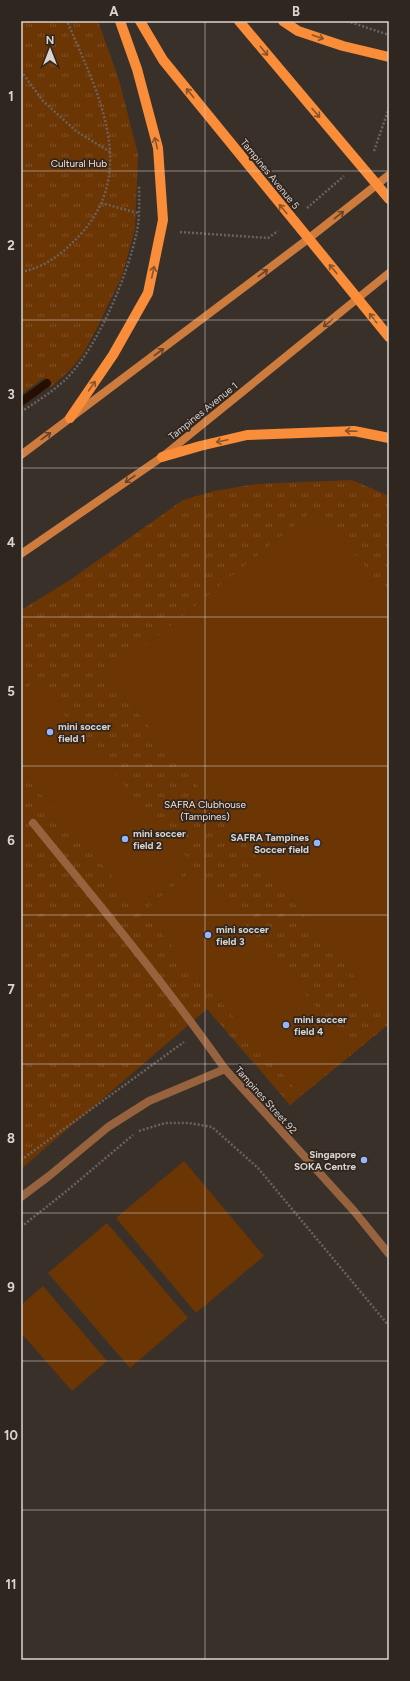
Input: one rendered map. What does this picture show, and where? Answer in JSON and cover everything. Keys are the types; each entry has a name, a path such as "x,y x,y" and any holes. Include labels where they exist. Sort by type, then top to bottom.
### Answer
{"main road":[{"path":"70,418 113,355 148,293 163,220 158,148 137,69 120,21"},
{"name":"Tampines Avenue 5","path":"140,21 163,60 389,337"},
{"path":"239,21 389,199"},
{"path":"283,21 298,31 343,46 389,58"},
{"path":"21,455 308,239 389,175"},
{"name":"Tampines Avenue 1","path":"21,554 162,457 389,273"},
{"path":"162,457 200,446 248,435 354,431 389,438"}],"street":[{"path":"33,823 146,961 225,1069"},
{"name":"Tampines Street 92","path":"21,1197 108,1127 149,1101 225,1069 354,1211 389,1254"}],"path":[{"path":"21,272 35,269 60,255 83,232 101,203 109,177 111,153 108,126 99,98 67,21"},
{"path":"347,21 389,35"},
{"path":"21,71 43,101 76,131 111,153"},
{"path":"21,412 64,380 84,355 115,299 124,276 138,230 140,184"},
{"path":"101,203 138,213"},
{"path":"21,1160 199,1032"},
{"path":"21,1227 64,1194 138,1131 165,1124 189,1123 212,1127 258,1168 389,1326"}],"green space":[{"name":"Cultural Hub","path":"21,21 98,21 119,80 138,154 135,229 122,276 96,330 83,354 70,370 51,387 44,378 21,394"},
{"name":"SAFRA Clubhouse (Tampines)","path":"352,480 389,496 389,1024 290,1105 207,1009 21,1169 21,610 70,580 183,500 214,491 256,484"},
{"name":"SAFRA Tampines Soccer field","path":"315,509 389,594 389,1009 384,1013 108,676"},
{"name":"mini soccer field 1","path":"35,681 113,771 59,816 21,771 21,693"},
{"name":"mini soccer field 2","path":"113,772 191,862 138,906 60,816"},
{"name":"mini soccer field 3","path":"196,867 273,957 220,1002 143,912"},
{"name":"mini soccer field 4","path":"274,958 351,1048 298,1092 221,1002"},
{"path":"184,1161 264,1256 196,1313 116,1218"},
{"path":"107,1223 188,1318 130,1368 48,1273"},
{"path":"43,1286 107,1361 72,1391 21,1333 21,1305"}],"waterway":[{"path":"21,402 47,383"}],"place":[{"name":"mini soccer field 1","path":"50,732"},
{"name":"mini soccer field 2","path":"125,839"},
{"name":"SAFRA Tampines Soccer field","path":"317,843"},
{"name":"mini soccer field 3","path":"208,935"},
{"name":"mini soccer field 4","path":"286,1025"},
{"name":"Singapore SOKA Centre","path":"364,1160"}]}
